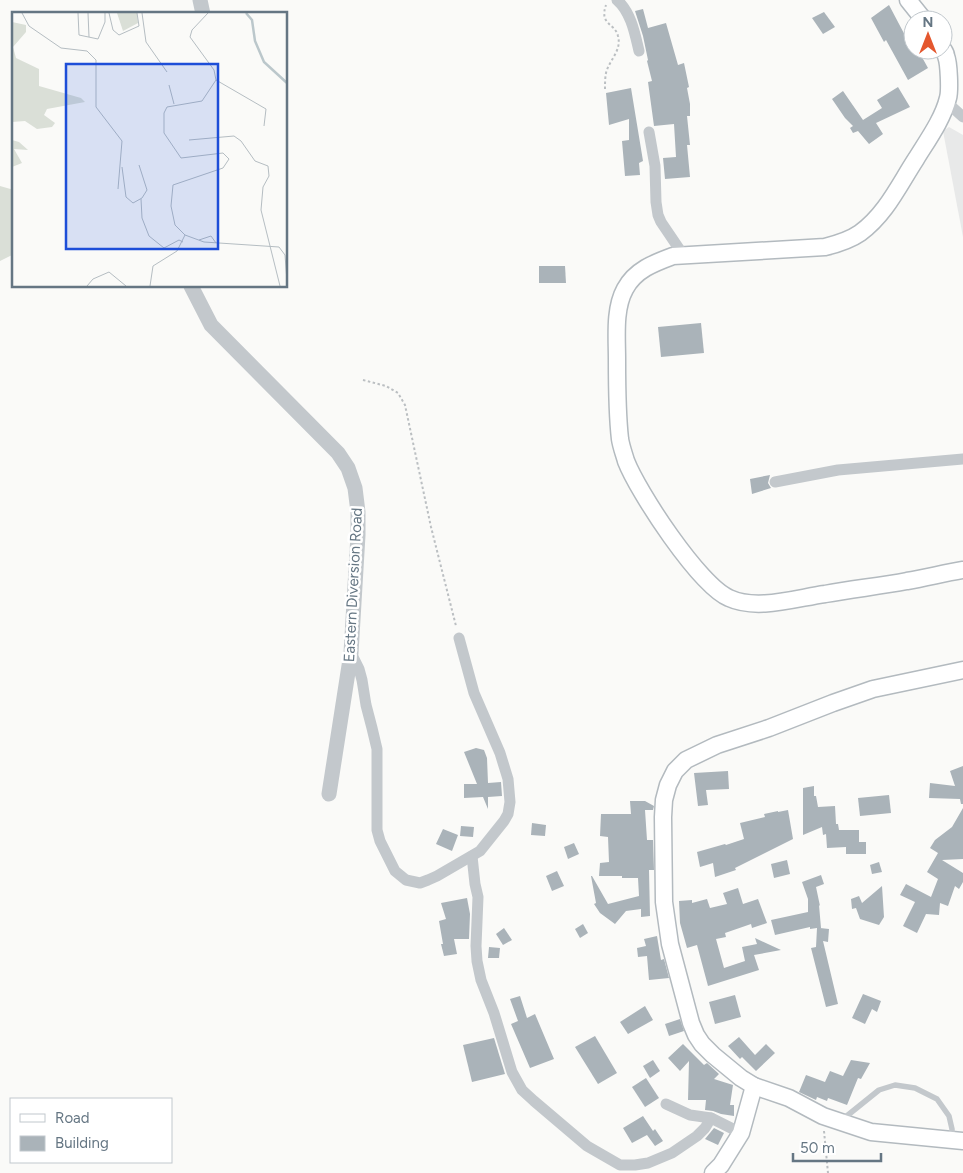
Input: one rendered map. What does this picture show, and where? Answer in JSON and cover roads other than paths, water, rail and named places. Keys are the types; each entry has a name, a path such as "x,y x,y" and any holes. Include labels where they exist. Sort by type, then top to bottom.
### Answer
{"main road":[{"path":"908,0 916,10"},
{"path":"947,60 949,95 946,105 897,191 881,212 860,233 843,242 825,247 673,256 640,270 625,289 618,308 618,418 620,441 626,461 644,494 674,540 700,574 714,588 728,598 745,604 770,603 908,581 963,570"},
{"path":"957,1141 871,1132 823,1116 790,1098 754,1086 741,1078 702,1044 691,1023 674,962 666,922 663,817 664,800 668,785 676,771 686,760 717,745 769,728 873,689 963,670"},
{"path":"713,1173 721,1165 741,1133 754,1086"}],"street":[{"path":"617,0 630,19 639,51"},
{"path":"946,105 952,107 963,117"},
{"path":"649,132 655,166 658,215 684,256"},
{"name":"Eastern Diversion Road","path":"192,288 211,325 338,453 348,468 355,488 358,512 351,653 329,794"},
{"path":"775,482 838,470 963,459"},
{"path":"351,653 359,668 376,749 377,830 380,841 395,871 406,880 420,883 437,876 480,851 504,821 508,814 510,802 508,779 500,753 474,693 458,638"},
{"path":"472,856 478,897 476,946 481,980 494,1012 512,1072 522,1090 587,1146 620,1165 635,1165 672,1153 697,1136 711,1118"},
{"path":"666,1104 690,1115 711,1118 741,1133"}],"lane":[{"path":"839,1122 879,1090 894,1085 915,1088 937,1099 949,1116 957,1141"}]}
